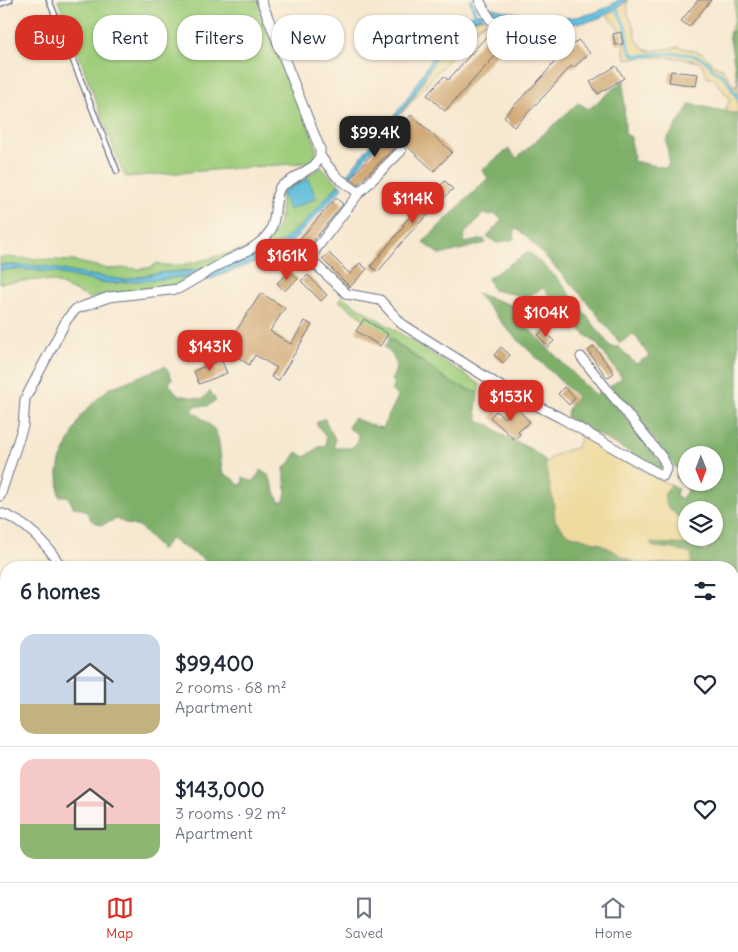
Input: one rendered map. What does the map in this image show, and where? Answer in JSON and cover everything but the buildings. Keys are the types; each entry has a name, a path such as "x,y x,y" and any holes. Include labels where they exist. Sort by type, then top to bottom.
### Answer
{"street":[{"path":"0,496 23,426 25,399 67,318 76,309 109,296 178,290 228,260 251,249 264,239 271,230 276,195 280,187 315,165 320,156 320,149 312,126 261,0"},
{"path":"481,4 488,15"},
{"path":"401,151 355,191 316,249 312,257 314,262 348,294 380,300 402,324 508,391 561,418 662,476 666,472 667,466 662,457 581,357"},
{"path":"320,156 337,177 355,191"},
{"path":"0,513 44,542 54,561"}],"lane":[{"path":"0,4 10,0"},
{"path":"49,0 116,171"}],"green space":[{"path":"58,0 258,0 272,35 272,60 282,60 316,146 315,162 126,177 81,60 83,60 83,15 64,15"},
{"path":"735,0 738,0 738,28 729,34 735,20"},
{"path":"738,28 738,84 729,34"},
{"path":"624,80 625,134 631,137 633,161 667,168 669,160 666,141 690,104 738,114 738,561 688,561 673,549 653,547 649,543 697,546 703,551 708,552 704,546 723,546 723,501 678,501 678,517 666,506 664,495 671,485 678,489 676,494 681,499 687,491 723,491 723,446 678,446 678,481 676,479 677,469 656,441 609,387 622,378 597,344 582,332 543,288 527,297 493,290 488,278 529,252 558,279 611,347 619,347 636,364 649,356 634,334 620,343 583,297 525,235 515,228 514,239 497,243 487,237 502,219 495,214 489,215 484,213 465,233 464,243 484,239 486,243 440,255 423,242 488,178 482,170 508,149 517,158 578,103 589,109"},
{"path":"321,167 339,184 305,222 275,247 229,264 260,247 273,235 280,218 281,190"},
{"path":"250,247 208,269 157,273 124,280 75,273 44,266 0,265 0,257 74,261 109,269 141,269 152,267 157,263 177,265 190,263"},
{"path":"18,269 52,272 99,282 114,283 195,276 176,288 105,294 90,298 55,282 40,280 0,283 0,270"},
{"path":"476,293 514,306 515,315 595,395 603,388 663,466 660,469 566,417 569,407 577,397 511,333"},
{"path":"341,296 480,384 478,393 452,383 339,301"},
{"path":"390,339 452,383 478,393 476,411 479,422 490,425 504,436 531,449 545,460 555,520 566,533 601,544 633,561 205,561 170,539 161,550 140,527 117,519 101,525 91,520 84,510 73,507 68,496 59,496 58,472 60,461 82,414 108,389 165,366 172,378 169,384 178,395 202,399 210,391 216,401 207,406 196,406 192,410 216,432 223,474 234,479 238,485 243,484 243,477 253,482 261,470 269,476 279,502 284,501 286,492 284,468 297,452 305,457 319,447 326,445 326,437 316,423 324,418 335,439 334,448 351,448 358,442 358,434 348,428 353,418 382,428 398,397 391,390 395,384 391,380 396,366 394,358 384,347"}],"sand":[{"path":"627,1 628,14 635,30 636,39 645,50 652,51 680,47 702,53 714,65 723,69 735,88 738,84 738,114 725,111 730,99 713,78 708,78 701,63 674,58 626,58 624,35 607,15"},
{"path":"483,17 486,22 477,28 477,19"},
{"path":"435,60 448,60 401,114 416,93"},
{"path":"582,435 671,485 664,495 667,506 678,517 678,544 650,543 653,547 673,549 691,554 692,561 631,561 601,544 566,533 555,520 554,505 545,463 567,450 576,448"},
{"path":"697,546 705,546 709,552 703,551"}],"water":[{"path":"618,0 628,0 612,12 596,19 575,23 575,17 604,9"},
{"path":"493,8 529,15 491,15 486,9"},
{"path":"482,13 483,17 477,19 477,15 473,15"},
{"path":"430,60 435,60 416,93 347,181 344,178 405,102"},
{"path":"308,179 316,198 289,210 282,192"},
{"path":"339,184 343,187 291,243 257,261 209,280 195,276 114,283 99,282 52,272 18,269 0,270 0,265 44,266 75,273 124,280 157,273 217,269 275,247 305,222"}],"waterway":[{"path":"471,0 475,14"},
{"path":"617,9 627,30 627,42 632,54 638,56 684,54 702,59 724,76 738,98"}]}
